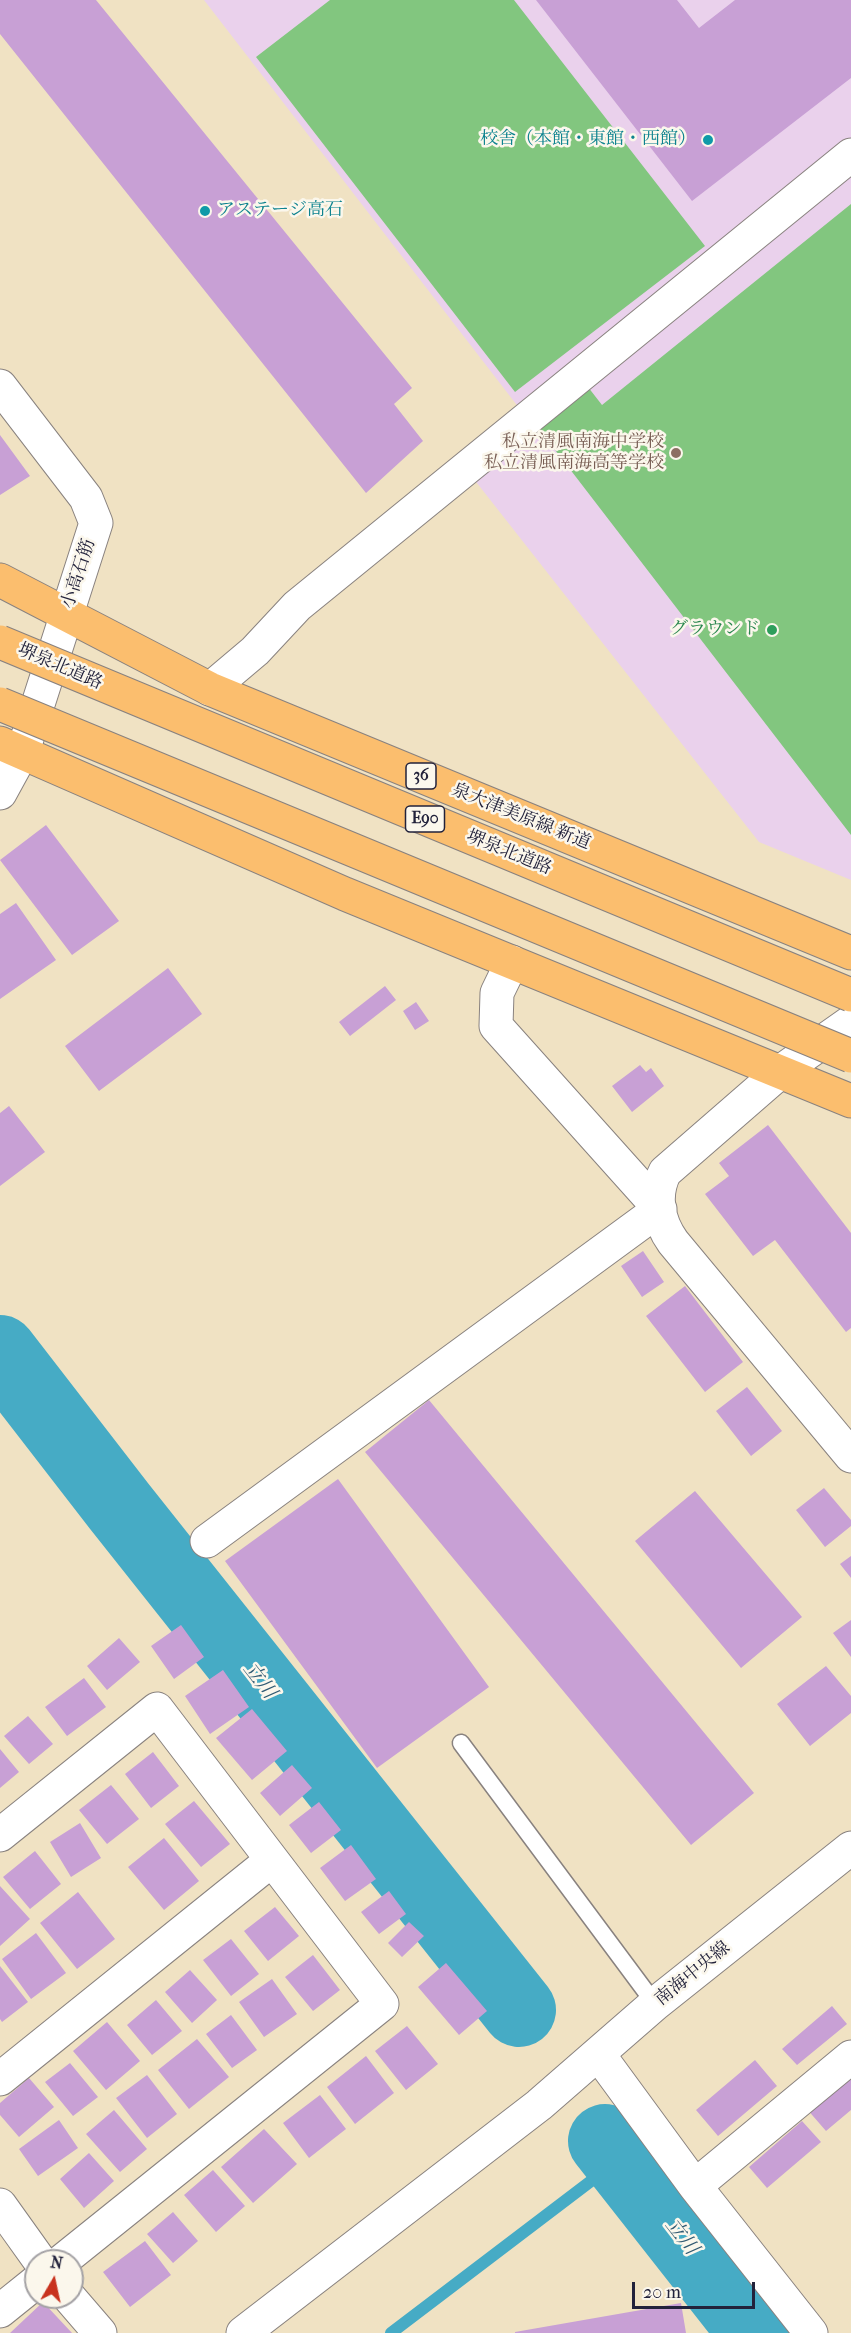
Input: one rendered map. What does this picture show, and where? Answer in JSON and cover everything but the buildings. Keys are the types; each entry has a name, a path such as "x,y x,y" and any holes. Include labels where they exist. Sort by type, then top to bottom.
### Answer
{"main road":[{"name":"泉大津美原線 新道","path":"0,580 67,612 210,688 851,953"},
{"name":"堺泉北道路","path":"0,642 851,995"},
{"path":"0,704 851,1056"},
{"path":"11,747 345,894 851,1101"}],"street":[{"path":"210,688 255,651 297,606 851,155"},
{"name":"小高石筋","path":"0,386 86,498 96,524 67,612 11,747 0,793"},
{"path":"512,962 497,993 496,1026 660,1209"},
{"path":"851,1022 780,1072 665,1172 657,1187 663,1227 673,1242 851,1456"},
{"path":"207,1541 660,1209"},
{"path":"0,1836 158,1709 382,2004 77,2249"},
{"name":"南海中央線","path":"243,2333 539,2104 594,2059 655,2004 851,1848"},
{"path":"0,2079 272,1860"},
{"path":"695,2187 851,2057"},
{"path":"594,2059 811,2333"},
{"path":"0,2205 31,2249"},
{"path":"0,2311 24,2292"},
{"path":"79,2309 100,2333"}],"lane":[{"path":"460,1743 655,2004"}],"shaded area":[{"name":"私立清風南海中学校 私立清風南海高等学校","path":"204,0 851,0 851,880 759,842 473,478 533,426"}],"green space":[{"path":"330,0 514,0 705,246 515,392 256,57"},
{"name":"グラウンド","path":"851,204 851,835 536,425 588,387 602,405"}],"waterway":[{"name":"立川","path":"0,1352 119,1506 519,2010"},
{"name":"立川","path":"605,2141 756,2333"},
{"path":"391,2333 620,2159"}],"place":[{"name":"校舎（本館・東館・西館）","path":"708,140"},
{"name":"アステージ高石","path":"205,211"},
{"name":"私立清風南海中学校 私立清風南海高等学校","path":"676,453"},
{"name":"グラウンド","path":"772,630"}]}
